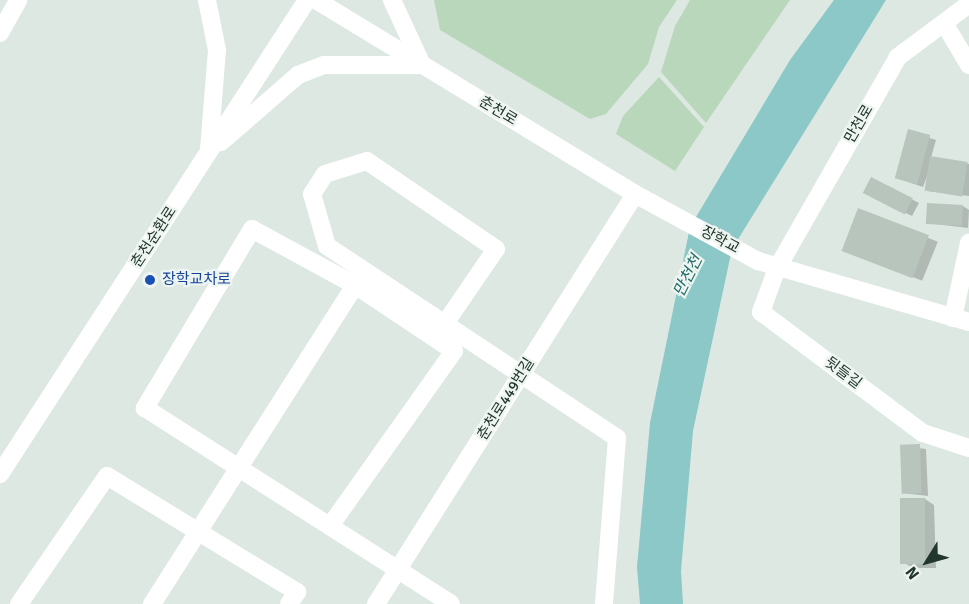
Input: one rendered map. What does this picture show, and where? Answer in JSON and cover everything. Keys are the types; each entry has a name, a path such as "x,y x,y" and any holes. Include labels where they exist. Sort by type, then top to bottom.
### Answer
{"street":[{"path":"0,33 18,0"},
{"path":"207,0 217,50 208,153"},
{"name":"춘천순환로","path":"0,474 308,0"},
{"name":"춘천로","path":"316,0 681,220"},
{"path":"208,153 298,75 324,65 422,65 392,0"},
{"name":"만천로","path":"777,268 898,57 969,4"},
{"path":"944,23 969,65"},
{"path":"446,321 495,249 367,161 324,174 312,194 327,246 446,321 520,376 617,438 604,604"},
{"name":"춘천로449번길","path":"376,604 635,194"},
{"name":"장학교","path":"681,220 758,261 777,268"},
{"path":"330,526 454,351 355,285 252,229 145,408 235,468 451,604"},
{"path":"777,268 961,320 969,243"},
{"name":"뒷들길","path":"777,268 761,312 923,432 969,448"},
{"path":"152,604 235,468 355,285"},
{"path":"19,604 107,476 297,592 289,604"}],"green space":[{"path":"434,0 677,0 659,27 648,64 606,114 590,119 440,30"},
{"path":"690,0 790,0 706,123 661,72 675,26"},
{"path":"659,77 704,127 675,171 616,134 623,116"}],"water":[{"name":"만천천","path":"834,0 886,0 732,249 693,431 681,571 683,604 640,604 637,567 650,423 690,227 790,60"}],"building":[{"path":"908,129 930,135 917,184 895,178"},
{"path":"930,156 968,162 962,197 925,191"},
{"path":"871,177 913,198 905,214 863,193"},
{"path":"927,203 963,205 962,226 926,224"},
{"path":"858,208 929,235 912,278 842,251"},
{"path":"920,444 922,493 902,494 900,445"},
{"path":"900,498 925,498 925,564 900,564"}],"place":[{"name":"장학교차로","path":"150,280"}]}
